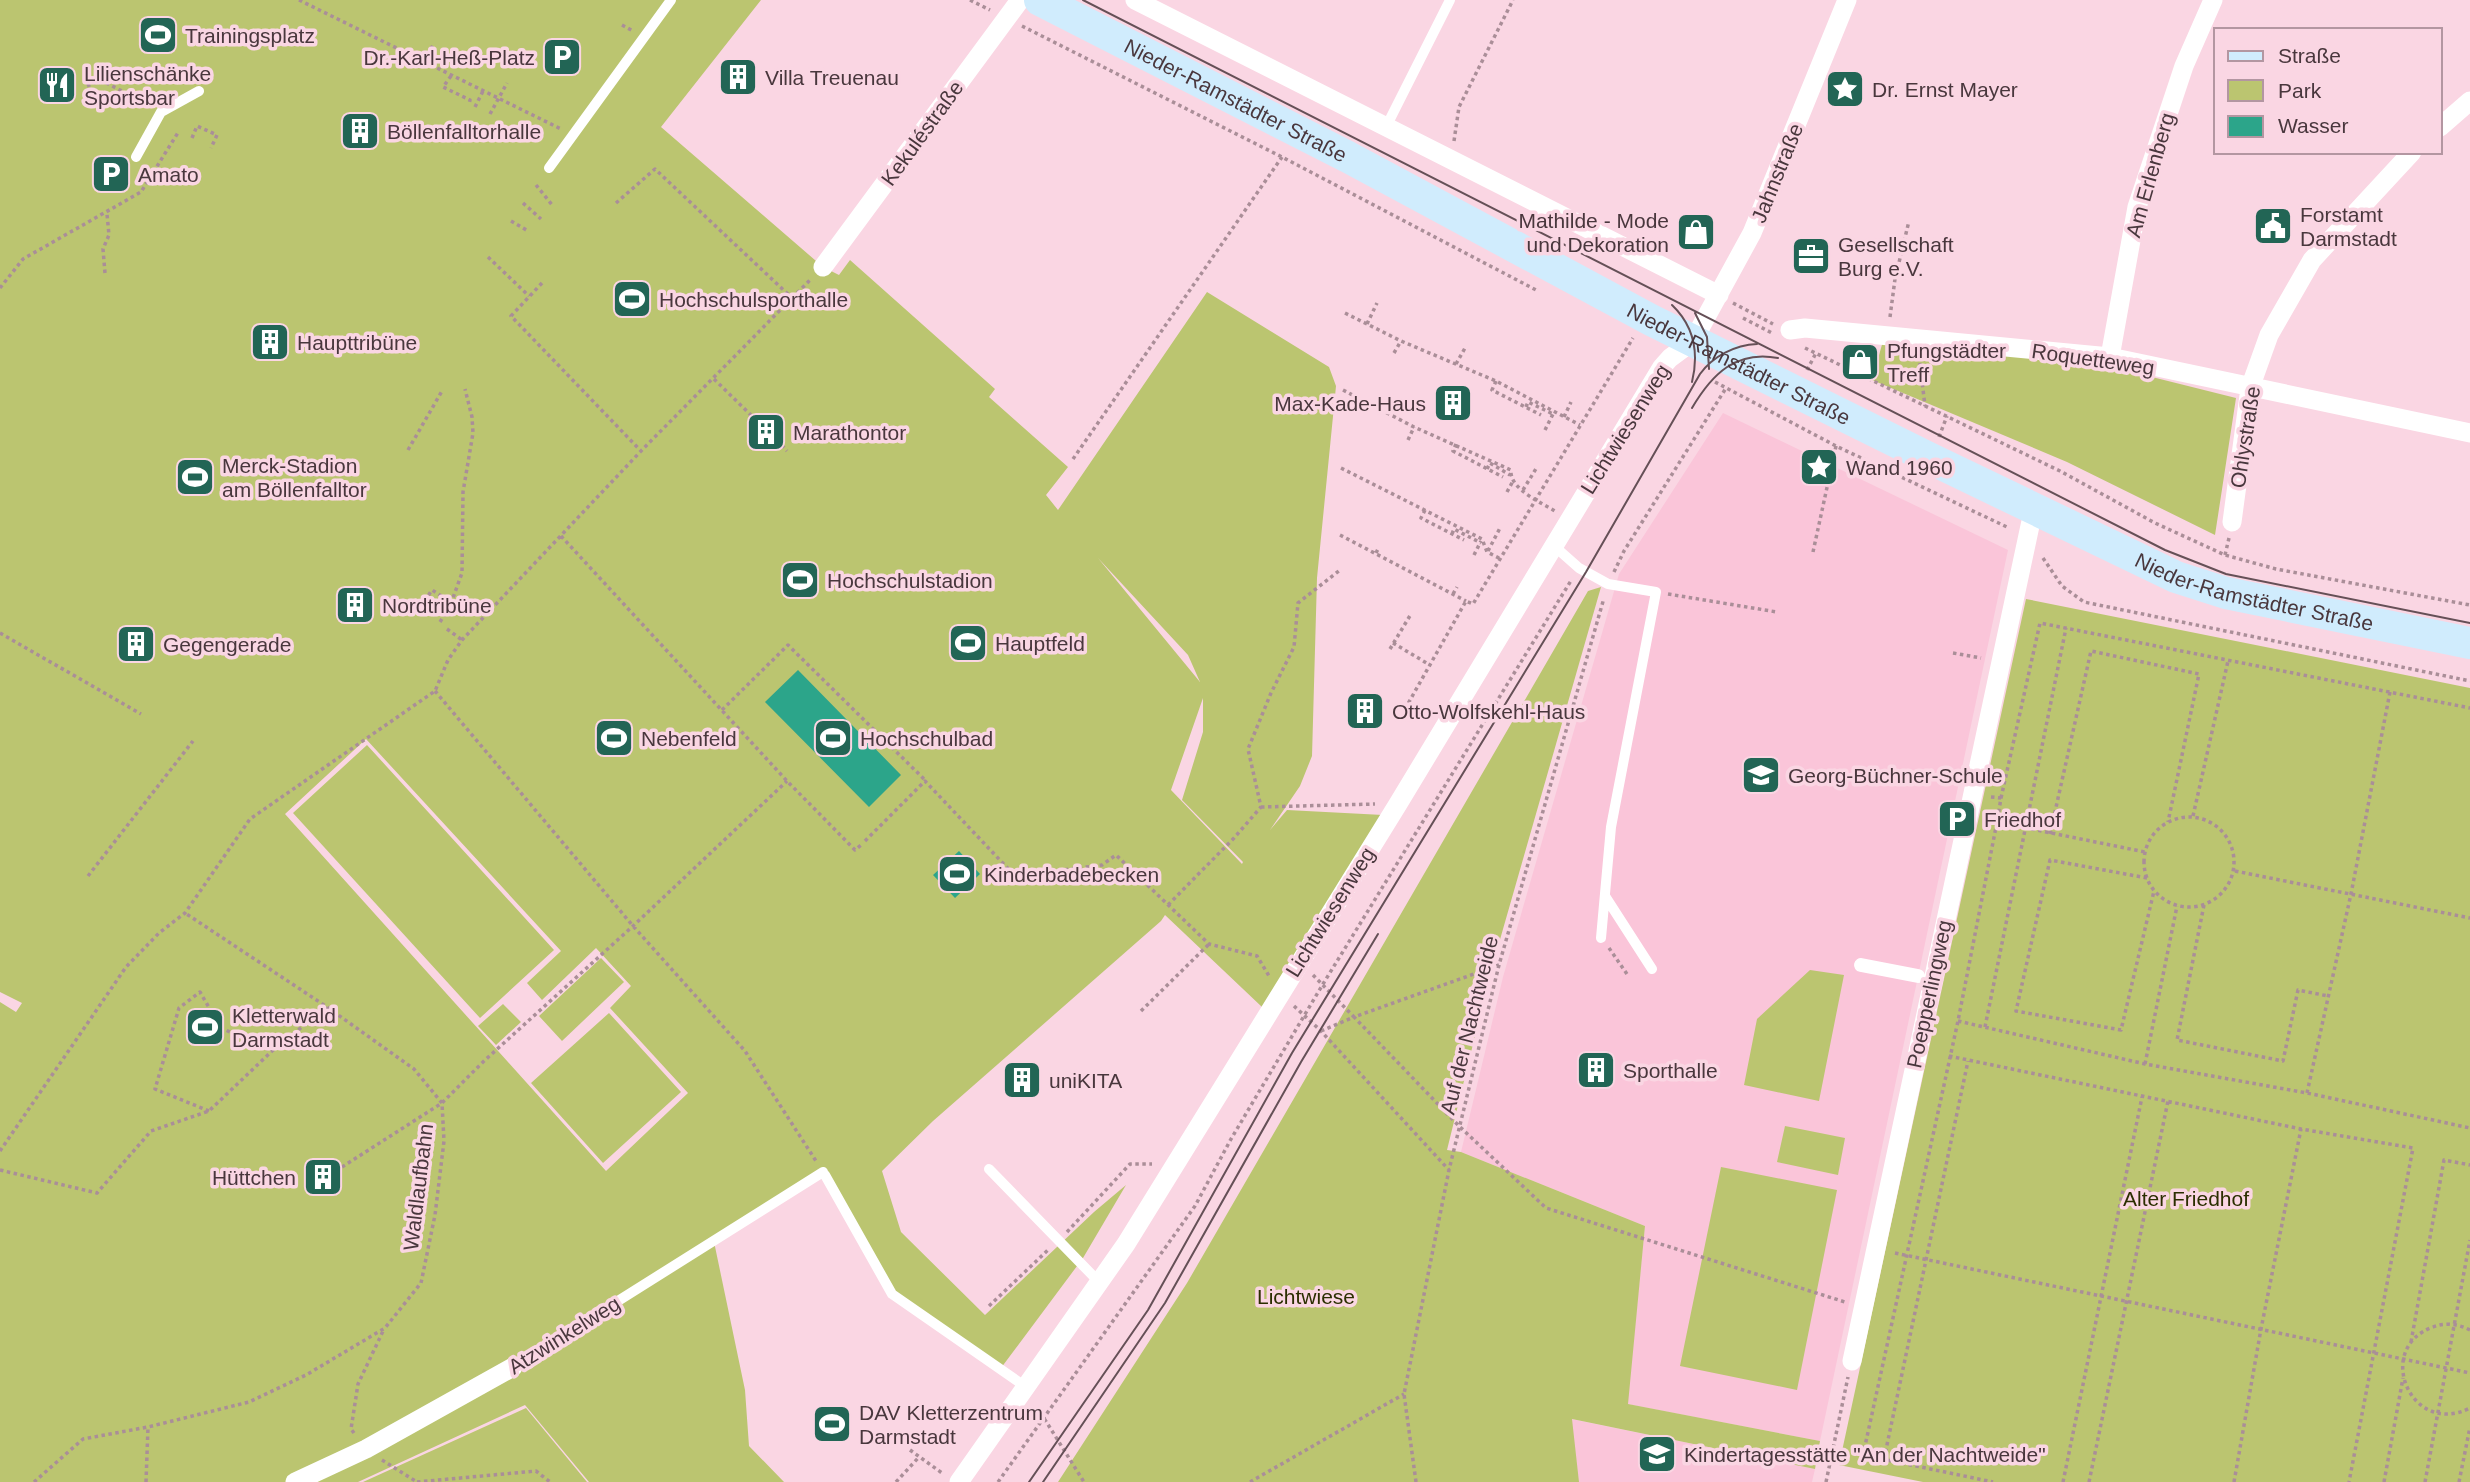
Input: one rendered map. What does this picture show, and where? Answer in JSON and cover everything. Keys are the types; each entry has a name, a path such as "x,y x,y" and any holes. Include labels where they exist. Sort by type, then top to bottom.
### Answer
{"main road":[{"name":"Nieder-Ramstädter Straße","path":"1040,0 1340,153 1693,341 1931,459 2031,522 2225,593 2470,643"}],"street":[{"name":"Kekuléstraße","path":"823,267 1020,0"},
{"name":"Nieder-Ramstädter Straße","path":"1135,0 1719,295"},
{"name":"Jahnstraße","path":"1693,341 1752,233 1847,0"},
{"name":"Am Erlenberg","path":"2110,357 2137,207 2184,66 2214,0"},
{"path":"2442,125 2470,101"},
{"name":"Ohlystraße","path":"2232,523 2250,388 2269,335 2312,260 2410,154"},
{"name":"Roquetteweg","path":"1790,330 1805,328 2110,357 2470,433"},
{"name":"Lichtwiesenweg","path":"953,1479 1027,1387 1100,1283 1398,804 1662,367 1693,341"},
{"name":"Poepperlingweg","path":"1852,1362 1925,978 1972,793 2031,522"},
{"path":"1861,965 1925,978"},
{"name":"Atzwinkelweg","path":"295,1482 366,1449 513,1367"}],"lane":[{"path":"549,168 671,0"},
{"path":"1386,127 1450,0"},
{"path":"136,157 161,112 199,92"},
{"path":"1553,545 1579,568 1608,584 1656,592 1611,827 1601,938"},
{"path":"1605,895 1652,969"},
{"path":"989,1170 1100,1283"},
{"path":"824,1173 892,1294 1027,1387"},
{"name":"Atzwinkelweg","path":"513,1367 824,1173"}],"path":[{"path":"299,0 572,135"},
{"path":"1452,161 1459,107 1513,0"},
{"path":"1006,18 1282,157 1546,295"},
{"path":"424,61 433,45"},
{"path":"451,75 443,87 470,100 469,104"},
{"path":"86,86 101,80 161,112"},
{"path":"490,114 507,83"},
{"path":"475,107 483,91"},
{"path":"192,138 197,125 217,135 211,148"},
{"path":"0,288 23,258 141,192 179,131"},
{"path":"1073,459 1282,157"},
{"path":"616,203 655,169 792,299"},
{"path":"536,185 552,204"},
{"path":"523,203 539,217"},
{"path":"104,273 103,249 109,235 107,212"},
{"path":"1888,336 1895,279 1909,221"},
{"path":"513,222 527,230"},
{"path":"488,257 529,296"},
{"path":"0,1151 126,967 159,933 185,913 250,819 435,691 448,660 462,640 641,451 823,267"},
{"path":"542,283 511,316 641,451"},
{"path":"1719,295 1790,330"},
{"path":"1367,324 1377,303"},
{"path":"1345,313 1401,341 1496,381 1553,413"},
{"path":"1917,339 1925,406"},
{"path":"1340,535 1472,604 1632,340 1643,344"},
{"path":"1394,353 1401,341"},
{"path":"1455,364 1465,348"},
{"path":"1854,374 2060,471 2155,523 2225,555 2276,569 2470,605"},
{"path":"715,379 760,424"},
{"path":"1496,381 1492,390 1541,415"},
{"path":"1717,383 1836,446 2031,522 2062,586 2084,602 2470,681"},
{"name":"Auf der Nachtweide","path":"1416,1482 1404,1394 1449,1170 1499,965 1608,584 1624,551 1726,388"},
{"path":"440,622 451,603 462,573 463,492 473,433 465,390"},
{"path":"1343,390 1415,427 1511,470 1513,481 1536,499"},
{"path":"408,450 442,391"},
{"path":"1526,407 1528,402 1580,425"},
{"path":"1564,417 1571,402"},
{"path":"1545,430 1553,413"},
{"path":"1938,444 1947,416"},
{"path":"1408,440 1415,427"},
{"path":"777,440 787,450"},
{"path":"1456,444 1453,451 1503,477"},
{"path":"1813,552 1836,446"},
{"path":"1487,469 1490,463 1510,475"},
{"path":"1523,491 1537,467"},
{"path":"1341,468 1481,541 1487,552 1499,558"},
{"path":"1507,492 1513,481"},
{"path":"1425,510 1421,518 1464,540"},
{"path":"1487,552 1500,528"},
{"path":"1452,534 1454,529 1481,541"},
{"path":"561,536 787,781 855,850 861,845"},
{"path":"1474,555 1481,541"},
{"path":"1376,553 1379,547"},
{"path":"998,1482 1195,1206 1231,1139 1323,984 1579,568"},
{"path":"1261,807 1248,749 1294,647 1298,603 1340,570"},
{"path":"1453,594 1457,587"},
{"path":"422,612 419,609 432,590 451,603"},
{"path":"1675,595 1777,612"},
{"path":"1405,709 1466,601"},
{"path":"1390,649 1411,614"},
{"path":"1993,1482 1863,1455 1958,1021 2001,799 2040,623 2470,708"},
{"path":"1985,1027 2066,628"},
{"path":"447,629 462,640"},
{"path":"0,633 141,714"},
{"path":"1393,643 1430,665"},
{"path":"722,710 788,645 925,781 1015,876 1102,865 1116,855 1209,944 1257,956 1279,993 1305,1014 1449,1170"},
{"path":"2050,834 2091,651 2199,674 2168,822"},
{"path":"1953,653 2001,662"},
{"path":"2193,816 2228,661"},
{"path":"435,691 633,926 745,1051 824,1173"},
{"path":"2306,1093 2351,894 2390,692"},
{"path":"88,876 193,741"},
{"path":"342,1167 442,1103 787,781"},
{"path":"865,841 925,781"},
{"path":"1972,793 2001,799"},
{"path":"1168,905 1261,807 1398,804"},
{"path":"2193,816 2208,820 2221,829 2230,841 2235,856 2235,871 2229,885 2219,897 2192,908 2177,906 2154,891 2144,866 2145,852 2149,840 2168,822 2193,816"},
{"path":"1997,822 2145,852"},
{"path":"2147,878 2050,860 2016,1011 2121,1030 2154,891"},
{"path":"2235,871 2470,918"},
{"path":"2204,905 2177,1040 2283,1061 2298,990 2328,996"},
{"path":"2145,1064 2177,906"},
{"name":"Waldlaufbahn","path":"34,1482 83,1439 148,1427 249,1402 276,1391 385,1328 421,1283 435,1215 444,1141 442,1103 414,1069 327,1007 185,913"},
{"path":"1140,1011 1209,944"},
{"path":"1615,957 1626,974"},
{"path":"1298,962 1323,984 1459,1126 1546,1208 1863,1307"},
{"path":"1321,1031 1499,965"},
{"path":"209,1111 155,1089 178,1008 200,992 221,1028 272,1051"},
{"path":"0,1170 97,1193 151,1131 209,1111 272,1051 327,1007"},
{"path":"1958,1021 2145,1064 2306,1093 2470,1128"},
{"path":"1949,1056 2301,1129 2413,1148 2349,1482"},
{"path":"1884,1459 1969,1060"},
{"path":"2063,1482 2142,1096"},
{"path":"2089,1482 2168,1101"},
{"path":"2234,1482 2260,1329 2301,1129"},
{"path":"2384,1482 2404,1359 2411,1342 2444,1160 2470,1165"},
{"path":"989,1306 1058,1241 1130,1164 1174,1164"},
{"path":"2425,1482 2470,1240"},
{"path":"1875,1249 2470,1373"},
{"path":"2411,1342 2430,1328 2454,1324 2470,1330"},
{"path":"351,1429 358,1384 385,1328"},
{"path":"1826,1482 1852,1362"},
{"path":"2403,1376 2414,1400 2425,1408 2450,1415 2470,1408"},
{"path":"1027,1387 1043,1420 1084,1482"},
{"path":"1250,1482 1404,1394"},
{"path":"146,1482 148,1427"},
{"path":"2459,1482 2470,1427"},
{"path":"910,1450 953,1479"},
{"path":"896,1482 919,1457"},
{"path":"417,1482 536,1471 550,1482"}],"shaded area":[{"name":"Georg-Büchner-Schule","path":"1723,413 2008,550 1820,1441 1627,1404 1645,1226 1461,1152 1503,977 1619,574"},
{"name":"Kindertagesstätte \"An der Nachtweide\"","path":"1571,1419 1815,1469 1812,1482 1579,1482"}],"green space":[{"path":"0,0 761,0 661,127 823,267 839,275 850,260 995,389 989,397 1068,467 1046,495 1058,510 1207,292 1329,367 1336,386 1317,578 1312,756 1300,786 1270,830 1287,810 1383,815 1262,1007 1165,915 933,1121 882,1171 901,1232 985,1315 1126,1185 1083,1258 1001,1368 894,1292 824,1168 713,1237 745,1390 749,1446 784,1482 589,1482 525,1405 358,1482 0,1482 0,1002 16,1012 22,1003 0,992","holes":["1098,558 1188,655 1200,682","1203,698 1203,732 1182,800 1242,864 1171,790","366,739 561,951 527,983 542,1000 596,948 631,986 610,1008 688,1093 606,1171 285,814"]},
{"path":"1883,341 2108,366 2236,398 2215,535 2067,462 1872,380"},
{"name":"Lichtwiese","path":"1601,587 1491,971 1447,1150 1461,1152 1645,1226 1628,1404 1820,1441 1815,1469 1572,1419 1579,1482 1058,1482 1187,1283 1588,591"},
{"name":"Alter Friedhof","path":"2026,599 2470,688 2470,1482 1923,1482 1839,1465"},
{"path":"367,745 554,950 480,1018 293,813"},
{"path":"601,958 624,982 562,1041 539,1016"},
{"path":"1810,970 1844,975 1819,1101 1744,1085 1757,1019"},
{"path":"503,1004 521,1022 496,1045 478,1026"},
{"path":"609,1013 681,1092 603,1163 531,1083"},
{"path":"1785,1126 1845,1138 1838,1175 1777,1162"},
{"path":"1721,1167 1837,1190 1797,1390 1680,1366"},
{"path":"526,1408 587,1482 363,1482"}],"water":[{"name":"Hochschulbad","path":"798,670 901,775 869,807 765,702"},
{"name":"Kinderbadebecken","path":"959,851 980,874 955,898 933,875"}],"tram line":[{"path":"1083,0 2165,550 2226,574 2470,623"},
{"path":"1672,305 1685,322 1693,340 1695,361 1692,382"},
{"path":"1695,313 1707,337 1709,369"},
{"path":"1029,1482 1148,1310 1292,1053 1586,572 1700,374 1711,362 1725,353 1757,344"},
{"path":"1692,408 1708,385 1727,367 1750,358 1778,358"},
{"path":"1043,1482 1165,1303 1301,1062 1378,934"}],"place":[{"name":"Trainingsplatz","path":"158,35"},
{"name":"Dr.-Karl-Heß-Platz","path":"562,57"},
{"name":"Villa Treuenau","path":"738,77"},
{"name":"Lilienschänke Sportsbar","path":"57,85"},
{"name":"Dr. Ernst Mayer","path":"1845,89"},
{"name":"Böllenfalltorhalle","path":"360,131"},
{"name":"Amato","path":"111,174"},
{"name":"Forstamt Darmstadt","path":"2273,226"},
{"name":"Mathilde - Mode und Dekoration","path":"1696,232"},
{"name":"Gesellschaft Burg e.V.","path":"1811,256"},
{"name":"Hochschulsporthalle","path":"632,299"},
{"name":"Haupttribüne","path":"270,342"},
{"name":"Pfungstädter Treff","path":"1860,362"},
{"name":"Max-Kade-Haus","path":"1453,403"},
{"name":"Marathontor","path":"766,432"},
{"name":"Wand 1960","path":"1819,467"},
{"name":"Merck-Stadion am Böllenfalltor","path":"195,477"},
{"name":"Hochschulstadion","path":"800,580"},
{"name":"Nordtribüne","path":"355,605"},
{"name":"Hauptfeld","path":"968,643"},
{"name":"Gegengerade","path":"136,644"},
{"name":"Otto-Wolfskehl-Haus","path":"1365,711"},
{"name":"Nebenfeld","path":"614,738"},
{"name":"Hochschulbad","path":"833,738"},
{"name":"Georg-Büchner-Schule","path":"1761,775"},
{"name":"Friedhof","path":"1957,819"},
{"name":"Kinderbadebecken","path":"957,874"},
{"name":"Kletterwald Darmstadt","path":"205,1027"},
{"name":"Sporthalle","path":"1596,1070"},
{"name":"uniKITA","path":"1022,1080"},
{"name":"Hüttchen","path":"323,1177"},
{"name":"DAV Kletterzentrum Darmstadt","path":"832,1424"},
{"name":"Kindertagesstätte \"An der Nachtweide\"","path":"1657,1454"}]}
